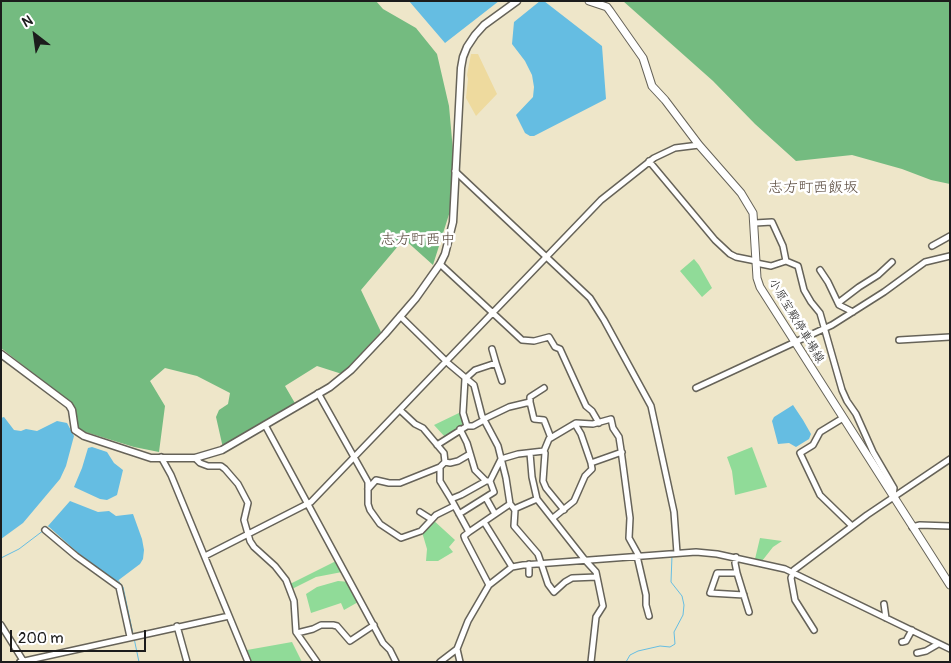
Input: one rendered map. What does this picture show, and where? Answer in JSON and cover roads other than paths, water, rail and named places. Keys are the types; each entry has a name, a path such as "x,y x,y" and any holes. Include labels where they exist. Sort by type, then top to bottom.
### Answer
{"main road":[{"name":"小原宝殿停車場線","path":"589,1 606,7 610,11 643,58 652,86 741,194 753,213 756,262 760,287 912,527 946,572 950,585"}],"street":[{"path":"1,354 69,405 72,410 76,430 84,436 150,458 161,456 195,458 222,450 330,387 351,370 416,298 445,254 453,222 461,68 466,47 484,25 517,1"},
{"path":"204,556 307,504 400,410 598,203 649,161 676,148 699,145"},
{"path":"649,161 715,240 730,254 771,266 786,261 798,266 801,283 811,302 820,313 842,390 856,414 873,452 893,485 893,497"},
{"path":"455,170 590,298 651,406 674,512 677,553"},
{"path":"755,223 772,222 783,246 786,261"},
{"path":"932,246 950,236"},
{"path":"696,388 824,328 853,312 925,262 950,256"},
{"path":"838,303 878,275 892,262"},
{"path":"440,264 522,340 534,341 550,337 555,346 560,349 586,406 592,411 599,423"},
{"path":"820,270 838,303 853,312"},
{"path":"400,316 446,361 474,385 484,420 498,446 512,507 514,526 538,554 548,584 554,592 572,578 597,577"},
{"path":"899,340 950,337"},
{"path":"492,350 502,381"},
{"path":"467,426 463,413 465,379 475,370 496,363"},
{"path":"544,388 530,397 530,402 534,419 544,420 551,438"},
{"path":"318,393 368,482 368,504 380,524 399,538 421,531 436,515 454,506"},
{"path":"437,445 460,429 473,426 509,407 530,402"},
{"path":"400,410 415,424 423,428 444,453 445,462"},
{"path":"843,418 820,432 813,445 800,453 820,495 852,526"},
{"path":"564,510 545,487 542,477 544,451 551,438 574,424 599,423 611,419 613,428 619,437 622,452 630,518 629,538 638,556 649,616"},
{"path":"553,518 574,501 586,476 592,469 581,434 574,424"},
{"path":"265,425 383,644 390,650 396,662"},
{"path":"459,514 494,492 488,481 477,474 467,443 460,429"},
{"path":"451,499 461,496 488,481 501,459 518,454 544,451"},
{"path":"591,463 622,452"},
{"path":"530,453 532,477 537,498 584,560 596,572 603,606 596,617 591,662"},
{"path":"445,462 450,463 470,454"},
{"path":"161,456 171,475 248,662"},
{"path":"195,458 200,463 208,466 221,466 238,484 248,504 244,520 248,535 254,547 275,566 289,586 294,601 297,633 317,662"},
{"path":"814,630 795,600 791,578 792,572 852,526 950,459"},
{"path":"367,490 376,480 400,483 440,467 445,462"},
{"path":"440,467 440,481 469,532"},
{"path":"489,585 464,536 495,514 537,498 545,487"},
{"path":"486,498 495,514"},
{"path":"420,512 431,519"},
{"path":"484,522 512,567"},
{"path":"912,527 920,525 950,526"},
{"path":"46,530 76,556 118,587 130,637"},
{"path":"440,662 457,649 468,621 489,585 512,567 529,564 706,552 792,572 950,649"},
{"path":"736,558 737,573 749,612"},
{"path":"529,564 529,574"},
{"path":"737,573 718,573 710,593 744,594"},
{"path":"884,604 886,618"},
{"path":"1,625 22,661 229,616"},
{"path":"297,633 321,625 333,625 337,626 350,641 374,625"},
{"path":"178,626 187,662"},
{"path":"902,642 906,640 912,630"},
{"path":"917,653 926,651 938,644"},
{"path":"457,649 460,662"}],"water":[{"path":"409,1 499,1 445,43"},
{"path":"540,1 544,1 602,46 606,99 534,136 530,136 525,133 516,115 533,97 532,75 525,61 512,44 514,22"},
{"path":"793,405 811,434 809,439 796,447 789,443 778,444 772,421 774,417"},
{"path":"4,417 14,430 21,431 26,429 37,431 57,421 67,423 74,436 66,466 60,479 23,523 1,539 1,418"},
{"path":"92,447 107,452 114,463 123,470 117,495 107,500 100,499 74,487 88,448"},
{"path":"70,501 98,512 109,511 116,516 133,514 144,550 143,559 140,564 116,582 77,552 48,526"}],"waterway":[{"path":"1,558 19,549 48,527"},
{"path":"626,662 630,655 638,651 660,646 670,647 675,644 674,632 683,615 684,605 682,596 671,582 672,556"},
{"path":"117,579 123,587 133,634"},
{"path":"134,638 139,662"}],"district":[{"name":"志方町西飯坂","path":"813,188"},
{"name":"志方町西中","path":"418,240"}]}
